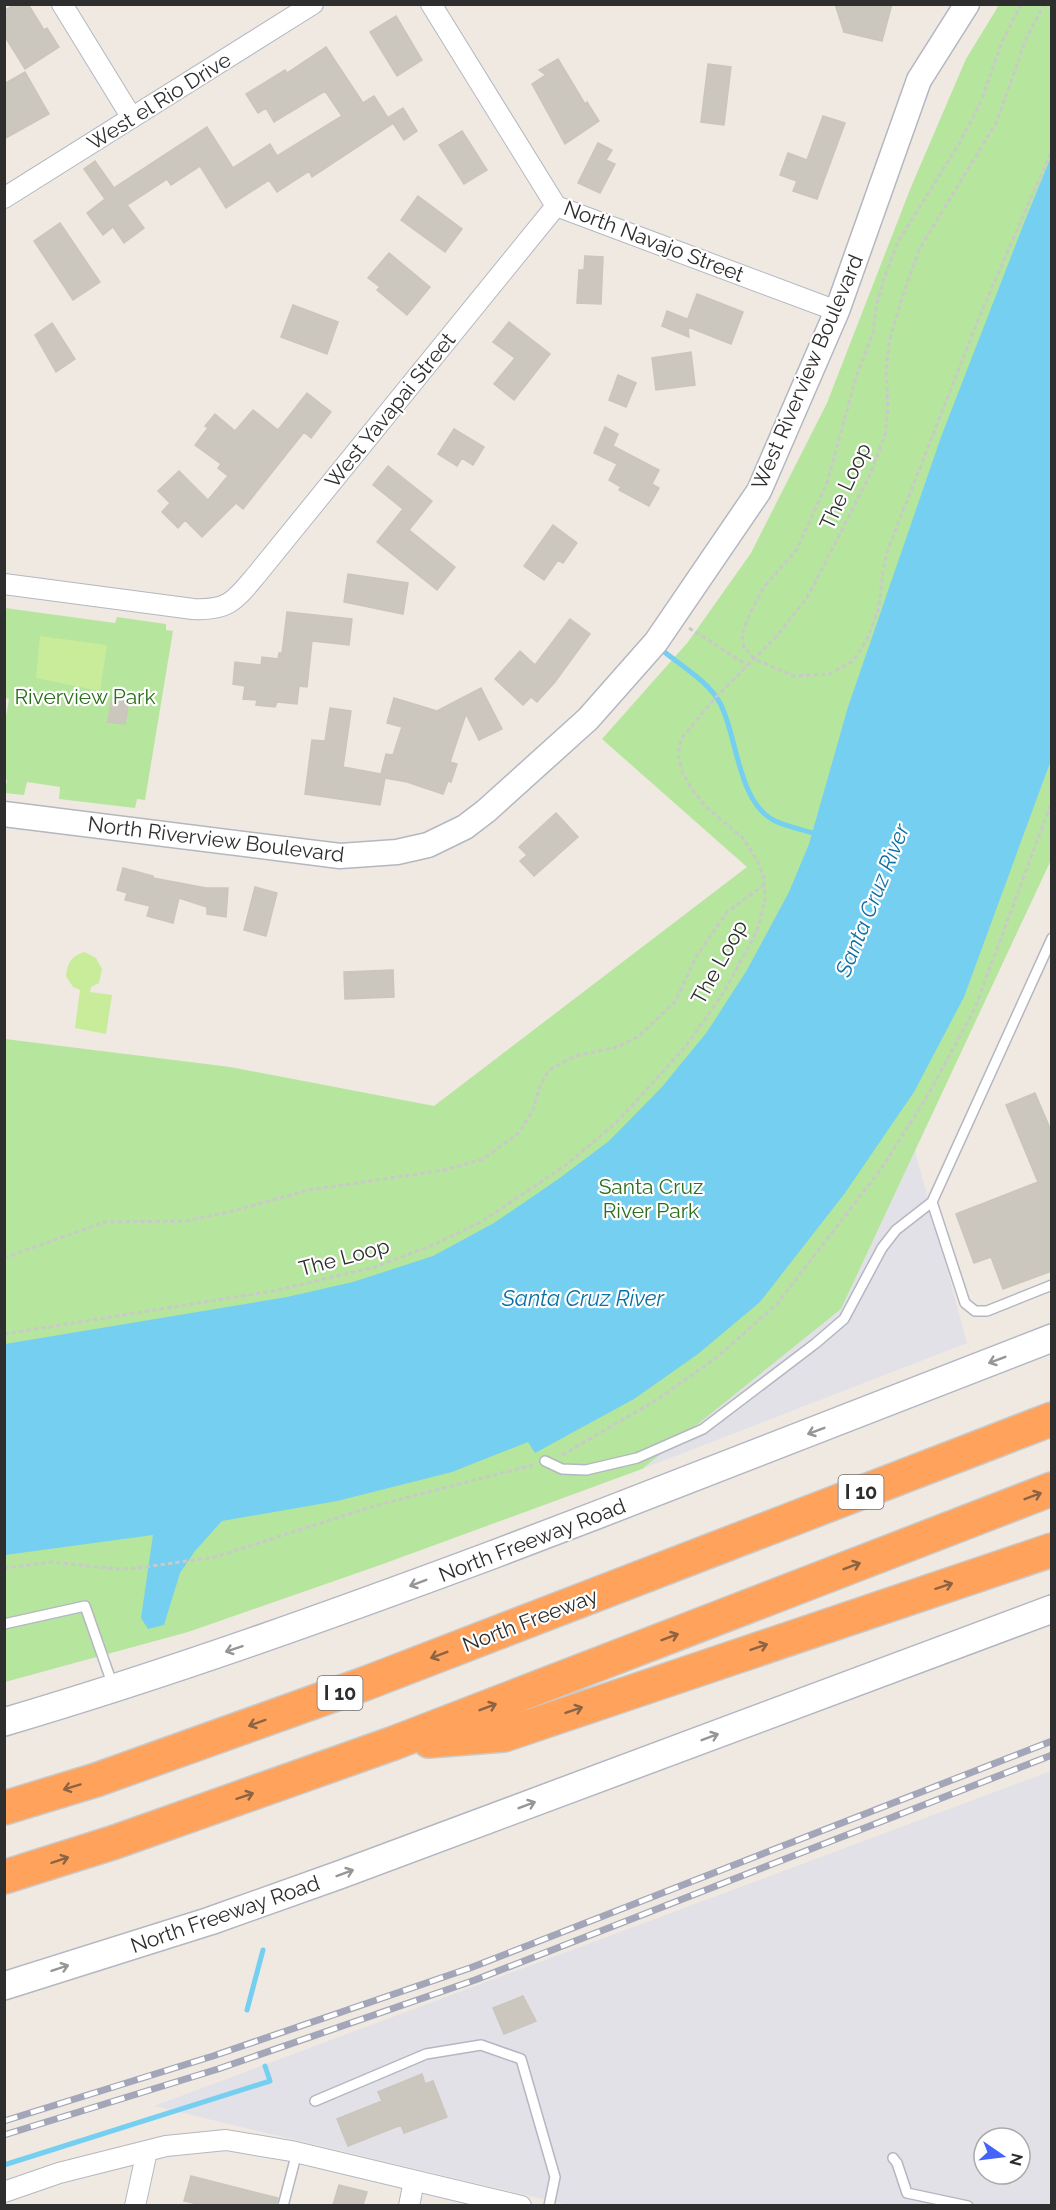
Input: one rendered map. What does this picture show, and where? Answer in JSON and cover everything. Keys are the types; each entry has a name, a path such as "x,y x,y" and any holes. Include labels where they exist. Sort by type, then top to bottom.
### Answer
{"highway":[{"path":"670,1566 1052,1394"},
{"name":"North Freeway","path":"4,1808 96,1780 364,1684 1052,1419"},
{"path":"4,1877 115,1842 394,1743 1052,1489"},
{"path":"394,1743 504,1735 1052,1550"}],"main road":[{"name":"North Freeway Road","path":"4,1722 114,1689 316,1621 678,1485 1052,1338"},
{"name":"North Freeway Road","path":"4,1986 210,1921 342,1875 1052,1609"}],"street":[{"path":"62,4 132,118"},
{"name":"West el Rio Drive","path":"4,198 314,4"},
{"name":"North Navajo Street","path":"431,4 556,206 837,311"},
{"name":"West Riverview Boulevard","path":"428,845 465,827 479,816 588,719 656,642 759,491 837,311 920,81 967,4"},
{"name":"West Yavapai Street","path":"4,584 194,609 220,609 233,601 251,582 556,206"},
{"name":"North Riverview Boulevard","path":"4,814 340,856 397,852 428,845"},
{"path":"4,2192 59,2174 166,2146 226,2140 297,2152 521,2205"},
{"path":"135,2205 147,2151"},
{"path":"409,2205 414,2181"}],"lane":[{"path":"545,1461 562,1469 585,1470 637,1458 702,1430 844,1320 882,1248 896,1230 932,1202 1052,938"},
{"path":"932,1202 965,1303 975,1311 987,1311 1052,1285"},
{"path":"4,1624 85,1606 114,1689"},
{"path":"315,2101 426,2054 481,2045 521,2059 555,2177 549,2205"},
{"path":"283,2205 297,2152"},
{"path":"893,2158 897,2163 907,2193 968,2205"}],"path":[{"path":"1021,4 1002,42 980,104 960,142 898,242 891,259 876,306 873,333 856,377 827,483 797,549 764,587 742,634 744,647 754,659 794,676 829,674 853,661 867,640 879,607 888,549 980,315 1052,150"},
{"name":"The Loop","path":"4,1334 273,1291 375,1267 433,1245 481,1222 566,1165 617,1122 686,1046 724,992 757,931 765,900 764,878 757,860 742,837 707,808 691,788 682,771 678,755 681,739 702,712 774,639 807,598 869,477 885,435 888,409 886,368 890,338 919,250 997,121 1026,39 1042,5"},
{"path":"672,618 748,665"},
{"path":"4,1568 52,1562 117,1569 138,1568 215,1557 374,1506 520,1470 564,1454 658,1399 717,1357 777,1304 881,1169 928,1095 975,1008 1052,801"},
{"path":"4,1258 105,1222 186,1221 309,1190 444,1170 483,1159 519,1133 533,1110 540,1086 549,1070 575,1056 617,1047 639,1036 675,1002 696,957 727,912 764,885"}],"shaded area":[{"path":"915,1151 967,1343 642,1469 841,1309"},
{"path":"1051,1771 1051,2205 568,2205 154,2106"}],"green space":[{"name":"Santa Cruz River Park","path":"999,5 1051,5 1051,860 841,1309 642,1469 383,1564 188,1632 5,1682 5,1039 230,1067 434,1106 747,867 602,739 688,642 751,553 827,403 911,187 966,59"},
{"name":"Riverview Park","path":"5,608 115,623 117,617 166,624 166,630 173,631 145,800 137,799 135,808 59,799 60,787 27,782 24,795 5,793 7,780 5,779 5,722 9,699 5,698"},
{"path":"40,636 107,645 100,691 36,678"},
{"path":"85,952 96,958 102,969 99,983 91,987 90,992 112,995 106,1034 75,1028 80,990 73,987 66,976 71,960 76,955"}],"water":[{"name":"Santa Cruz River","path":"1051,157 1051,760 964,997 914,1092 845,1193 760,1302 698,1354 634,1399 535,1453 528,1442 452,1472 337,1501 222,1521 195,1551 180,1573 164,1625 148,1629 141,1618 153,1535 5,1555 5,1344 287,1297 353,1282 433,1256 494,1223 609,1141 662,1087 707,1032 747,970 789,892 809,844 848,707 941,437"}],"building":[{"path":"15,4 28,4 44,30 47,28 59,47 25,69 4,35 4,11"},
{"path":"835,4 892,4 882,41 844,32"},
{"path":"396,16 422,60 397,76 370,32"},
{"path":"326,47 363,103 374,96 392,124 312,177 309,171 277,192 269,180 226,208 200,166 171,185 167,179 127,205 144,228 124,243 113,227 103,235 87,213 105,199 84,169 95,161 114,188 207,127 233,168 270,144 277,156 342,116 325,91 274,122 266,108 258,113 246,94 285,70 287,73"},
{"path":"558,59 585,104 587,102 599,121 565,144 532,84 546,75 539,70"},
{"path":"708,64 731,67 724,125 701,122"},
{"path":"25,72 49,114 4,139 4,84"},
{"path":"403,108 417,131 404,140 389,117"},
{"path":"823,116 845,123 817,199 793,191 797,181 780,175 788,153 807,160"},
{"path":"462,131 487,170 464,184 439,145"},
{"path":"598,143 612,150 606,160 615,164 600,193 578,183"},
{"path":"418,196 462,229 445,252 401,220"},
{"path":"60,223 100,282 73,300 34,241"},
{"path":"389,253 430,287 407,315 377,290 380,287 368,278"},
{"path":"585,256 603,257 601,304 577,303 579,270 584,270"},
{"path":"697,294 743,312 731,344 688,327 689,337 662,326 667,311 687,321"},
{"path":"293,305 338,322 327,354 281,337"},
{"path":"509,322 550,354 514,400 494,384 515,358 493,342"},
{"path":"52,323 75,359 56,372 35,335"},
{"path":"691,352 695,385 656,390 652,358"},
{"path":"618,375 636,383 626,407 609,400"},
{"path":"307,393 331,412 311,438 304,432 243,509 236,503 202,537 185,520 178,528 162,512 170,503 158,491 179,471 208,500 228,476 218,468 221,464 195,445 208,428 205,426 215,414 235,431 253,410 278,430"},
{"path":"605,427 618,434 613,446 659,470 652,484 659,488 649,506 619,490 621,487 609,480 617,464 594,453"},
{"path":"454,429 484,447 473,465 462,458 457,466 438,454"},
{"path":"388,466 432,501 409,530 455,567 437,590 377,542 403,509 373,485"},
{"path":"553,525 577,543 563,563 558,560 544,580 524,566"},
{"path":"348,574 408,583 403,614 344,602"},
{"path":"287,612 352,619 349,645 312,641 307,687 299,686 297,704 277,702 275,707 256,705 257,700 243,699 245,686 233,684 235,662 261,665 262,657 278,659 279,653 282,653"},
{"path":"570,619 590,634 555,682 537,702 531,697 523,705 495,679 520,651 535,665"},
{"path":"481,688 502,729 479,740 466,714 450,762 457,764 451,782 448,781 443,794 407,782 385,778 380,805 305,794 312,740 325,741 330,708 351,711 343,767 381,774 386,754 393,755 402,727 387,723 394,698 437,711"},
{"path":"112,696 129,700 125,724 108,722"},
{"path":"556,813 578,837 534,876 520,861 527,855 519,847"},
{"path":"123,868 153,876 153,878 206,888 228,888 226,917 207,914 207,907 179,898 173,923 147,916 150,906 125,900 127,893 117,890"},
{"path":"255,887 277,893 266,936 244,930"},
{"path":"393,970 394,997 345,999 344,972"},
{"path":"1035,1093 1052,1133 1052,1271 1003,1289 991,1257 974,1263 956,1214 1038,1182 1006,1105"},
{"path":"523,1996 536,2021 504,2034 493,2008"},
{"path":"422,2074 425,2084 433,2081 447,2117 404,2133 401,2125 348,2146 337,2119 382,2101 378,2092"},
{"path":"191,2176 278,2198 276,2205 202,2205 184,2201"},
{"path":"339,2185 367,2192 363,2205 333,2205"}],"waterway":[{"path":"662,650 701,681 720,703 746,784 762,812 775,821 819,835"},
{"path":"247,2010 263,1950"},
{"path":"4,2165 270,2081 265,2066"}],"railway":[{"path":"4,2121 213,2056 470,1968 1052,1741"},
{"path":"4,2135 218,2069 475,1980 1052,1755"}]}
